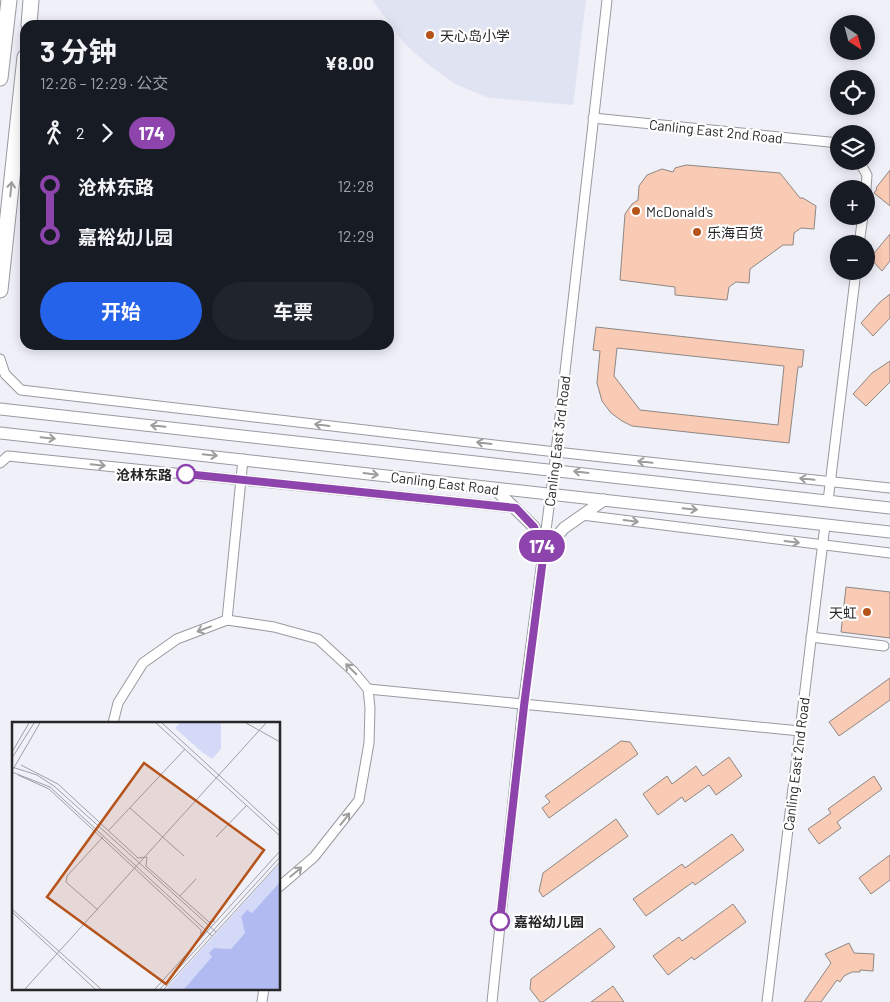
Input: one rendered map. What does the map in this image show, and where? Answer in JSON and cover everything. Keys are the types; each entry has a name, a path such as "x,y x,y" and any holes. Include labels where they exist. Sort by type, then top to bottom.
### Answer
{"highway":[{"path":"0,78 8,0"},
{"path":"29,20 31,0"},
{"path":"0,290 20,104"}],"street":[{"name":"Canling East 3rd Road","path":"492,1002 524,706 556,452 607,0"},
{"name":"Canling East 2nd Road","path":"593,118 830,142"},
{"path":"828,500 855,280"},
{"path":"0,359 6,374 21,390 556,452 890,488"},
{"name":"Canling East Road","path":"0,409 554,469 890,508"},
{"name":"Canling East Road","path":"0,433 890,532"},
{"path":"0,463 8,456 516,508"},
{"path":"227,620 243,459"},
{"path":"495,489 534,527 544,551 564,528 604,500"},
{"path":"582,515 890,553"},
{"name":"Canling East 2nd Road","path":"767,1002 825,525"},
{"path":"113,722 118,703 144,663 177,639 227,620 274,627 318,639 354,671 368,689 370,708 369,744 359,800 314,857 280,886"},
{"path":"811,637 884,646"},
{"path":"368,689 524,706 800,731"}],"shaded area":[{"path":"372,0 586,0 573,105 489,98 455,84 425,62 405,44 394,29 394,20 387,20"}],"building":[{"name":"乐海百货","path":"686,165 780,173 800,198 816,206 814,229 801,228 794,233 793,245 783,245 750,269 749,283 736,282 729,287 727,300 675,295 675,287 620,280 625,214 632,204 638,200 639,186 647,175 662,169 673,172 675,168"},
{"path":"890,170 890,206 875,194 876,188"},
{"path":"890,234 890,261 882,271 875,263 875,252"},
{"path":"890,294 890,318 873,336 861,323"},
{"path":"596,327 804,350 802,367 798,367 789,443 632,426 611,413 602,401 597,383 600,351 593,350","holes":["617,348 784,366 778,425 640,410 614,376"]},
{"path":"890,361 890,382 866,406 853,394 872,373"},
{"name":"天虹","path":"846,587 890,592 890,638 841,632"},
{"path":"890,678 890,700 839,736 829,722"},
{"path":"621,741 630,742 638,754 549,818 542,808 550,802 545,796"},
{"path":"729,757 742,776 716,795 709,785 685,802 682,797 658,815 643,794 667,776 672,784 696,766 703,776"},
{"path":"874,776 882,789 837,822 841,828 819,844 808,829 831,813 828,809"},
{"path":"616,819 628,836 543,897 539,891 543,873"},
{"path":"732,834 744,850 695,885 693,882 646,916 633,899 682,864 685,868"},
{"path":"890,855 890,880 871,894 859,878"},
{"path":"733,904 746,922 694,960 692,957 668,975 653,956 679,937 682,941"},
{"path":"600,928 615,947 543,1002 540,1002 530,989 531,979"},
{"path":"849,943 854,953 874,954 873,971 860,970 860,972 852,972 844,976 840,982 837,980 821,1002 804,1002 831,963 825,954"},
{"path":"613,986 624,1002 591,1002"}],"bus line":[{"name":"174","path":"186,474 516,508 534,527 544,551 524,706 500,921"}],"place":[{"name":"天心岛小学","path":"430,35"},
{"name":"McDonald's","path":"636,211"},
{"name":"乐海百货","path":"697,232"},
{"name":"沧林东路","path":"186,474"},
{"name":"天虹","path":"867,612"},
{"name":"嘉裕幼儿园","path":"500,921"}]}
